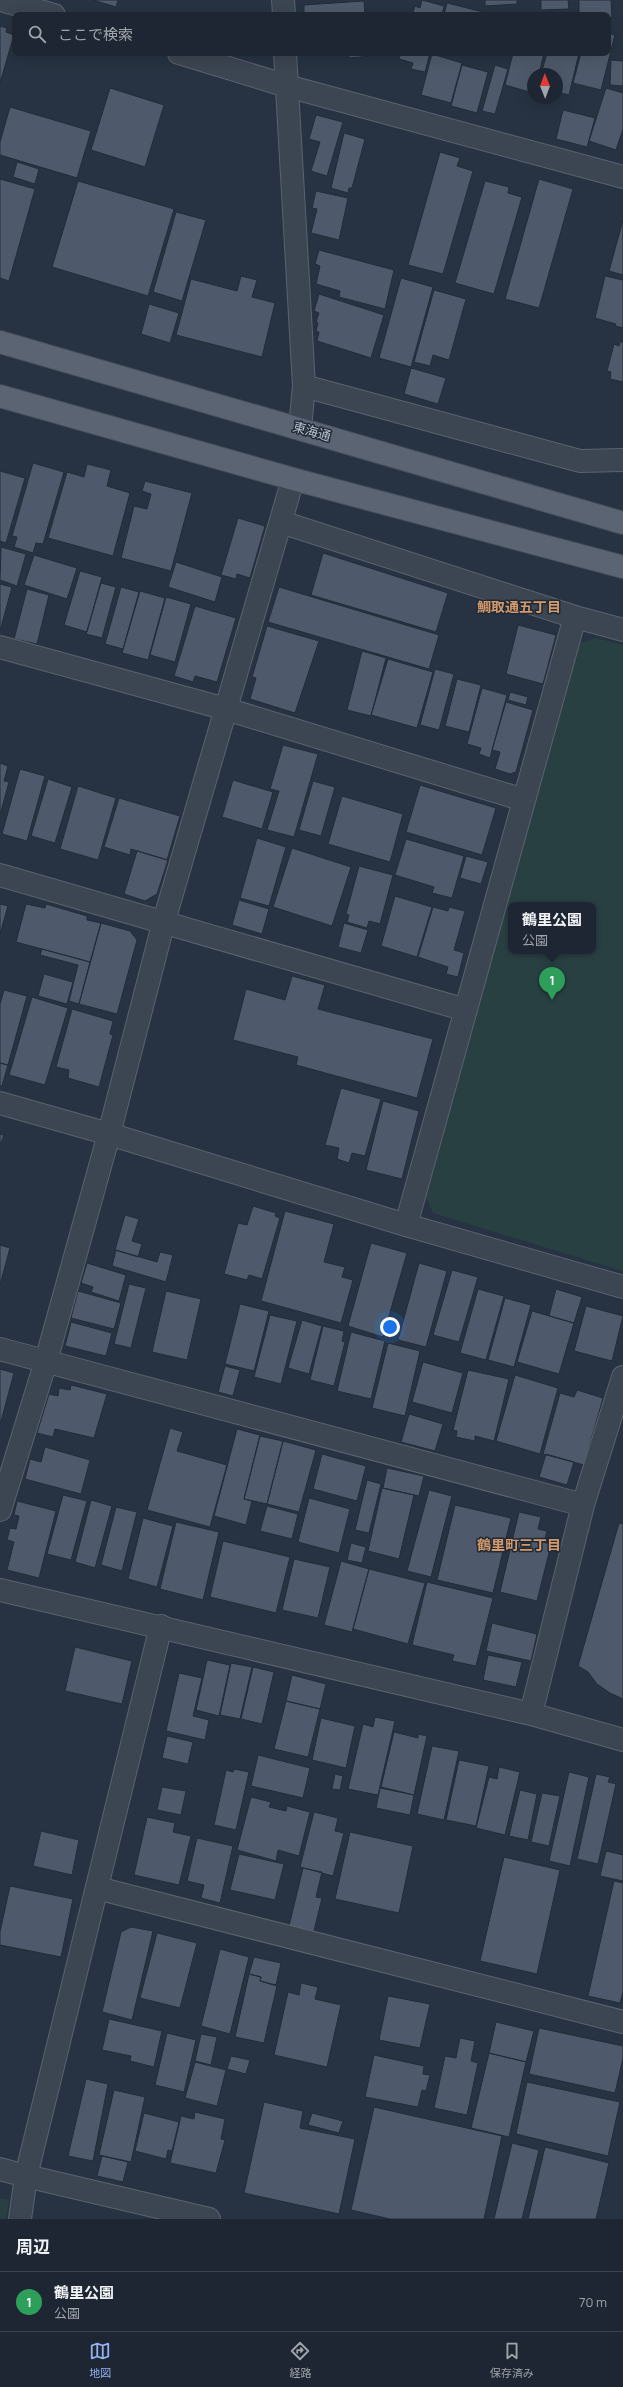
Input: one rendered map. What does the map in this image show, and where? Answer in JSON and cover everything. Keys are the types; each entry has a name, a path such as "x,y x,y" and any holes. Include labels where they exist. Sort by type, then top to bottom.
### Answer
{"main road":[{"name":"東海通","path":"0,342 623,523"},
{"path":"0,396 294,479 623,567"}],"street":[{"path":"1,0 43,12"},
{"path":"284,0 284,12"},
{"path":"189,56 287,86 623,177"},
{"path":"285,56 304,386 300,428"},
{"path":"304,386 580,461 623,460"},
{"path":"0,1510 46,1361 109,1134 164,921 294,479"},
{"path":"281,522 575,617 623,630"},
{"path":"406,1226 575,617"},
{"path":"0,647 226,709 524,800"},
{"path":"0,875 164,921 466,1010"},
{"path":"0,1104 109,1134 406,1226 623,1287"},
{"path":"0,1349 583,1505"},
{"path":"532,1714 583,1505 623,1378"},
{"path":"0,1590 162,1626 532,1714 623,1740"},
{"path":"20,2219 26,2176 162,1626"},
{"path":"97,1888 623,2022"},
{"path":"0,2169 209,2219"}],"green space":[{"path":"596,638 623,645 623,1271 433,1213 426,1197 579,643"},
{"path":"0,2198 9,2200 6,2219 0,2219"}],"building":[{"path":"93,0 118,0 116,7"},
{"path":"422,0 444,6 443,12 413,12 415,6 420,8"},
{"path":"485,0 517,0 517,4 485,6"},
{"path":"541,0 568,0 569,9 541,10"},
{"path":"579,0 611,0 612,17 611,12 579,12"},
{"path":"364,1 365,12 304,12 304,5"},
{"path":"447,3 483,12 445,12"},
{"path":"0,26 7,28 6,32 12,34 12,42 0,83"},
{"path":"611,34 615,35 611,51"},
{"path":"349,56 372,56 349,58"},
{"path":"400,56 429,56 425,72 411,69 413,63 399,59"},
{"path":"431,56 439,56 462,63 451,103 421,95"},
{"path":"512,56 543,56 540,68 527,68 527,91 505,85"},
{"path":"546,56 578,56 569,95 563,94 563,68 543,68"},
{"path":"580,56 610,56 601,90 573,83"},
{"path":"611,60 623,61 623,86 610,85"},
{"path":"462,65 488,72 477,113 451,106"},
{"path":"495,65 508,69 495,114 482,111"},
{"path":"110,88 164,105 145,167 91,150"},
{"path":"606,88 623,93 623,129 616,150 589,141"},
{"path":"10,107 91,131 77,178 0,155 0,142"},
{"path":"563,110 595,118 587,147 556,139"},
{"path":"316,115 343,122 327,176 311,171 320,142 309,139"},
{"path":"344,133 365,139 352,188 349,188 348,193 331,188"},
{"path":"440,152 460,158 457,166 473,171 443,274 408,265"},
{"path":"17,162 39,169 35,184 13,177"},
{"path":"0,179 35,189 9,281 0,278"},
{"path":"539,179 573,189 539,308 505,299"},
{"path":"78,181 174,209 148,296 52,267"},
{"path":"485,181 509,187 508,193 522,197 494,294 455,283"},
{"path":"316,191 348,198 339,240 311,233 317,209 312,208"},
{"path":"176,212 206,220 182,301 153,292"},
{"path":"623,220 623,275 609,271"},
{"path":"319,250 394,270 385,309 339,297 340,291 316,284 320,266 315,264"},
{"path":"241,276 257,280 252,297 275,303 262,357 176,335 191,279 237,291"},
{"path":"605,276 623,280 623,328 615,326 616,324 595,318"},
{"path":"401,278 433,287 411,367 379,358"},
{"path":"434,290 466,299 449,360 433,355 430,366 414,362"},
{"path":"319,294 384,315 371,358 317,341 319,332 316,331 318,323 316,322 319,313 314,311"},
{"path":"149,304 179,313 170,343 141,334"},
{"path":"620,342 623,342 623,382 610,379 611,372 607,371 614,344 619,346"},
{"path":"411,368 446,378 438,404 404,394"},
{"path":"33,463 64,472 43,544 36,543 33,553 14,547 17,537 12,536"},
{"path":"87,464 111,470 107,486 130,493 113,556 48,538 67,472 84,477"},
{"path":"0,471 25,478 6,543 0,541"},
{"path":"145,481 192,493 171,571 121,558 134,506 147,509 151,494 142,491"},
{"path":"238,518 265,526 250,578 237,574 236,579 221,575"},
{"path":"1,547 26,554 17,586 0,580"},
{"path":"323,553 448,593 436,632 311,595"},
{"path":"34,555 77,568 67,599 24,585"},
{"path":"176,562 222,577 215,602 168,587"},
{"path":"80,571 102,577 87,632 64,625"},
{"path":"101,583 116,587 102,638 86,634"},
{"path":"0,584 12,587 0,631"},
{"path":"121,587 139,592 123,649 105,644"},
{"path":"279,587 439,635 429,669 268,622"},
{"path":"27,589 49,595 37,644 14,639"},
{"path":"140,591 165,598 148,660 122,653"},
{"path":"166,597 191,604 175,662 150,655"},
{"path":"195,606 236,618 217,682 195,676 193,682 174,676"},
{"path":"518,625 556,635 543,684 506,674"},
{"path":"267,626 319,641 295,713 250,699 256,678 252,677"},
{"path":"362,651 386,658 371,716 347,710"},
{"path":"388,659 433,672 417,728 371,715"},
{"path":"435,669 454,674 439,730 420,725"},
{"path":"457,679 481,685 469,732 445,726"},
{"path":"482,688 507,695 490,758 479,754 481,748 467,744"},
{"path":"510,692 528,697 526,705 508,700"},
{"path":"506,702 533,710 516,772 510,774 495,769 500,752 492,750"},
{"path":"283,745 318,754 294,837 267,830 279,791 270,789"},
{"path":"0,763 8,766 4,781 9,782 0,815"},
{"path":"20,769 45,776 27,841 2,834"},
{"path":"48,779 72,787 55,843 31,836"},
{"path":"233,780 273,792 262,829 222,817"},
{"path":"313,781 335,787 321,836 299,830"},
{"path":"420,785 496,808 482,855 406,832"},
{"path":"78,786 116,798 98,860 60,849"},
{"path":"342,796 403,814 390,862 328,844"},
{"path":"119,798 180,816 167,860 131,849 130,855 104,847"},
{"path":"257,838 286,847 269,906 240,898"},
{"path":"406,839 464,856 452,898 432,893 434,887 395,875"},
{"path":"292,848 351,867 332,926 273,907"},
{"path":"137,851 168,860 157,894 145,901 124,894"},
{"path":"466,856 488,862 481,884 460,878"},
{"path":"359,866 393,875 380,924 369,921 367,928 347,922 349,915 346,914"},
{"path":"395,896 432,907 417,957 381,946"},
{"path":"239,900 269,909 262,934 232,925"},
{"path":"0,904 8,906 0,934"},
{"path":"26,904 45,908 46,904 87,916 87,920 101,923 90,962 16,942"},
{"path":"433,907 448,911 449,907 465,911 454,950 464,953 458,977 446,974 448,967 418,957"},
{"path":"101,923 130,931 137,940 117,1014 79,1004"},
{"path":"344,923 368,930 361,953 338,947"},
{"path":"42,949 90,962 79,1004 69,1001 78,965 40,955"},
{"path":"44,974 73,982 67,1004 38,996"},
{"path":"292,976 325,985 318,1009 433,1039 417,1098 296,1065 298,1057 233,1040 246,989 285,1000"},
{"path":"4,990 27,996 8,1065 0,1063 0,1004"},
{"path":"32,997 68,1008 45,1085 9,1075"},
{"path":"72,1009 113,1021 110,1034 113,1035 99,1087 68,1078 69,1070 56,1067"},
{"path":"0,1063 8,1065 2,1086 0,1086"},
{"path":"341,1088 381,1099 365,1156 352,1153 349,1163 337,1159 339,1148 325,1145"},
{"path":"383,1101 419,1111 402,1179 366,1170"},
{"path":"0,1134 4,1135 0,1146"},
{"path":"253,1206 276,1213 275,1216 280,1218 262,1279 249,1275 247,1280 224,1274 238,1223 247,1225"},
{"path":"285,1211 334,1224 324,1262 345,1267 342,1277 353,1280 341,1323 261,1301"},
{"path":"125,1215 139,1219 132,1241 142,1244 138,1257 115,1250"},
{"path":"371,1243 407,1253 383,1337 348,1326"},
{"path":"0,1245 10,1248 0,1285"},
{"path":"116,1250 157,1262 160,1252 173,1255 166,1282 112,1266"},
{"path":"87,1263 126,1275 119,1301 91,1292 93,1287 81,1283"},
{"path":"419,1263 447,1271 426,1347 398,1340"},
{"path":"452,1270 478,1277 459,1342 433,1335"},
{"path":"129,1284 146,1288 131,1348 114,1344"},
{"path":"478,1289 504,1296 486,1360 460,1353"},
{"path":"556,1289 582,1297 574,1323 549,1316"},
{"path":"78,1291 121,1303 114,1329 71,1318"},
{"path":"166,1291 201,1299 187,1360 152,1352"},
{"path":"505,1298 531,1305 514,1367 488,1360"},
{"path":"240,1304 269,1311 254,1371 225,1364"},
{"path":"586,1306 623,1316 612,1361 574,1351"},
{"path":"532,1311 574,1323 559,1374 517,1362"},
{"path":"270,1315 297,1321 281,1384 254,1377"},
{"path":"302,1320 322,1326 309,1374 288,1368"},
{"path":"71,1322 112,1333 106,1356 65,1346"},
{"path":"323,1326 344,1331 342,1341 345,1342 334,1386 310,1380"},
{"path":"351,1332 385,1341 371,1399 337,1391"},
{"path":"388,1343 420,1351 405,1416 372,1408"},
{"path":"423,1362 463,1373 452,1413 412,1402"},
{"path":"225,1366 240,1370 233,1396 218,1392"},
{"path":"0,1369 14,1373 0,1425"},
{"path":"468,1370 509,1379 494,1441 475,1436 475,1441 456,1437 457,1431 453,1430"},
{"path":"515,1375 558,1388 540,1454 496,1441"},
{"path":"71,1385 107,1394 94,1438 55,1429 53,1437 37,1433 49,1394 58,1396 59,1388 70,1390"},
{"path":"577,1390 603,1398 584,1465 543,1454 560,1393 574,1397"},
{"path":"409,1414 443,1424 435,1451 401,1442"},
{"path":"170,1428 183,1432 177,1451 227,1465 210,1527 147,1510"},
{"path":"237,1429 260,1435 244,1499 252,1501 246,1525 214,1516"},
{"path":"260,1436 283,1441 267,1504 244,1499"},
{"path":"283,1441 316,1450 299,1512 267,1504"},
{"path":"45,1447 90,1460 81,1494 25,1479 30,1459 41,1462"},
{"path":"322,1454 366,1466 357,1501 313,1489"},
{"path":"546,1454 574,1462 567,1485 539,1477"},
{"path":"387,1468 424,1476 419,1496 383,1488"},
{"path":"367,1480 381,1484 369,1533 355,1530"},
{"path":"382,1488 414,1495 399,1559 368,1551"},
{"path":"429,1490 452,1496 431,1577 407,1571"},
{"path":"63,1495 87,1501 71,1560 47,1554"},
{"path":"309,1498 350,1509 339,1553 298,1542"},
{"path":"91,1500 112,1506 95,1568 75,1562"},
{"path":"17,1501 56,1511 39,1578 7,1570 14,1542 7,1540 10,1528 16,1529 19,1516 14,1515"},
{"path":"455,1505 511,1518 493,1593 437,1580"},
{"path":"267,1506 298,1514 292,1539 260,1531"},
{"path":"116,1507 137,1512 122,1571 101,1565"},
{"path":"519,1512 541,1517 538,1529 547,1531 544,1542 551,1545 537,1601 500,1592"},
{"path":"143,1518 173,1526 157,1587 128,1579"},
{"path":"176,1522 219,1532 203,1600 160,1589"},
{"path":"619,1523 623,1524 623,1699 610,1693 597,1684 588,1672 578,1666"},
{"path":"223,1541 290,1557 276,1613 210,1597"},
{"path":"351,1543 366,1547 362,1563 347,1560"},
{"path":"294,1559 330,1567 318,1618 282,1610"},
{"path":"341,1561 369,1569 352,1632 324,1625"},
{"path":"369,1569 425,1583 408,1644 353,1629"},
{"path":"427,1582 493,1598 476,1666 452,1661 454,1655 412,1645"},
{"path":"492,1623 537,1634 531,1661 486,1651"},
{"path":"75,1647 132,1661 122,1704 65,1691"},
{"path":"488,1655 522,1662 516,1687 483,1680"},
{"path":"207,1660 230,1665 219,1716 196,1710"},
{"path":"231,1663 252,1667 240,1719 220,1715"},
{"path":"253,1667 274,1672 262,1724 241,1719"},
{"path":"179,1673 202,1678 193,1716 209,1720 205,1740 166,1731"},
{"path":"292,1675 326,1684 320,1709 286,1701"},
{"path":"286,1701 320,1709 308,1757 274,1749"},
{"path":"375,1717 395,1721 378,1795 348,1789 363,1724 373,1727"},
{"path":"321,1718 355,1726 346,1768 312,1760"},
{"path":"394,1732 418,1738 418,1734 427,1736 414,1795 381,1787"},
{"path":"167,1736 193,1742 188,1764 162,1758"},
{"path":"432,1746 459,1751 444,1820 417,1814"},
{"path":"258,1755 310,1768 303,1798 251,1786"},
{"path":"459,1760 489,1766 476,1826 446,1820"},
{"path":"499,1767 520,1772 505,1835 476,1828 489,1777 497,1779"},
{"path":"234,1769 249,1772 236,1830 214,1825 226,1770 233,1772"},
{"path":"569,1772 589,1777 570,1866 549,1861"},
{"path":"335,1774 343,1776 340,1790 332,1789"},
{"path":"596,1774 610,1777 608,1782 616,1784 598,1864 577,1859"},
{"path":"162,1787 186,1791 181,1815 157,1810"},
{"path":"380,1788 414,1795 410,1815 376,1808"},
{"path":"520,1790 537,1794 528,1840 509,1836"},
{"path":"542,1793 560,1796 549,1846 531,1842"},
{"path":"251,1797 271,1802 269,1807 286,1811 287,1806 310,1812 299,1856 278,1850 276,1861 237,1850"},
{"path":"314,1812 338,1818 335,1831 344,1833 333,1876 300,1867"},
{"path":"147,1817 175,1823 173,1832 191,1836 179,1885 134,1875"},
{"path":"41,1831 79,1840 72,1875 33,1866"},
{"path":"350,1832 413,1846 399,1913 335,1899"},
{"path":"197,1838 233,1846 220,1903 201,1898 204,1885 187,1881"},
{"path":"606,1851 623,1855 623,1881 600,1876"},
{"path":"239,1854 284,1864 275,1900 230,1890"},
{"path":"504,1857 560,1870 537,1974 480,1961"},
{"path":"303,1868 322,1872 316,1897 322,1898 313,1935 288,1930"},
{"path":"614,1881 623,1883 623,1992 620,2003 588,1996"},
{"path":"10,1886 73,1899 61,1957 0,1945 0,1932"},
{"path":"131,1927 153,1931 132,2020 102,2012 121,1932"},
{"path":"157,1933 197,1943 180,2008 140,1998"},
{"path":"220,1949 249,1957 230,2034 201,2026"},
{"path":"254,1957 281,1963 276,1985 260,1981 261,1977 249,1974"},
{"path":"249,1974 261,1977 260,1981 277,1986 264,2043 235,2037"},
{"path":"301,1983 318,1987 315,1999 341,2005 327,2067 274,2055 288,1992 299,1995"},
{"path":"388,1996 430,2004 420,2048 379,2040"},
{"path":"109,2019 162,2031 154,2067 130,2061 131,2056 102,2050"},
{"path":"496,2022 534,2031 526,2062 489,2053"},
{"path":"539,2028 623,2046 623,2058 615,2093 529,2074"},
{"path":"167,2033 196,2040 184,2092 155,2085"},
{"path":"201,2034 217,2037 211,2065 195,2061"},
{"path":"460,2038 475,2041 471,2061 478,2063 467,2115 434,2108 445,2056 456,2058"},
{"path":"489,2053 526,2062 509,2137 471,2128"},
{"path":"374,2055 424,2066 423,2074 430,2075 426,2091 422,2090 418,2107 365,2097"},
{"path":"231,2056 250,2060 246,2074 227,2069"},
{"path":"195,2062 226,2070 217,2106 185,2098"},
{"path":"86,2079 108,2084 93,2161 68,2156"},
{"path":"527,2082 620,2102 608,2156 516,2134"},
{"path":"114,2090 145,2097 131,2162 99,2155"},
{"path":"264,2102 303,2111 300,2128 355,2139 339,2214 244,2193"},
{"path":"374,2107 502,2136 484,2219 390,2219 351,2210"},
{"path":"195,2112 225,2119 221,2139 225,2140 216,2173 170,2163 181,2116 194,2119"},
{"path":"144,2113 179,2122 172,2151 168,2150 166,2159 135,2151"},
{"path":"312,2113 343,2121 339,2133 308,2125"},
{"path":"512,2143 539,2150 522,2219 494,2219"},
{"path":"545,2147 609,2163 596,2219 528,2219"},
{"path":"102,2156 128,2162 123,2182 97,2176"}],"place":[{"name":"鶴里公園","path":"552,1000"}],"district":[{"name":"鯛取通五丁目","path":"519,607"},
{"name":"鶴里町三丁目","path":"519,1545"}]}
